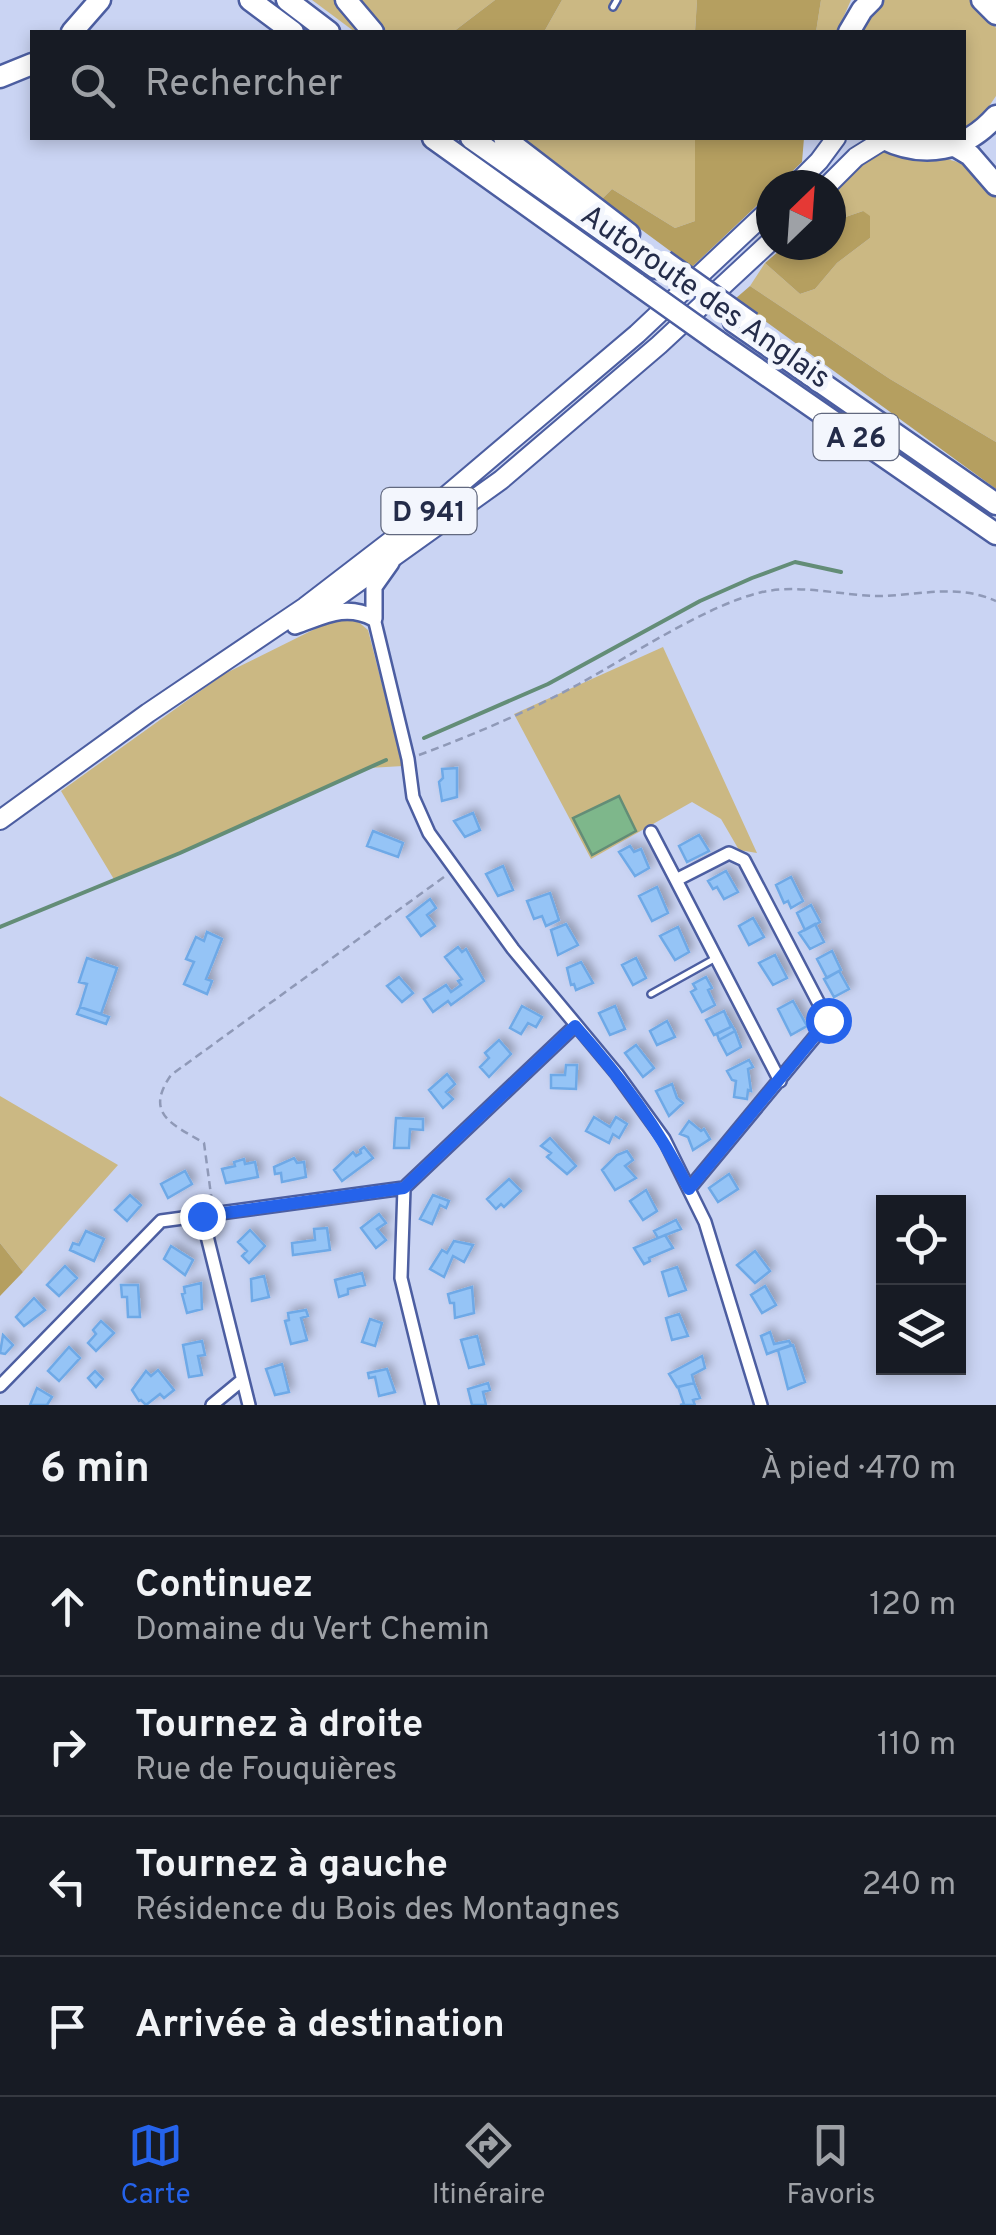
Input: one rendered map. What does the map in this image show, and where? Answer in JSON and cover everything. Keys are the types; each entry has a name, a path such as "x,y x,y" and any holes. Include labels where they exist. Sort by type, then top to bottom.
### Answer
{"highway":[{"path":"74,30 100,0"},
{"path":"90,30 112,0"},
{"path":"250,0 290,30"},
{"path":"287,0 326,30"},
{"path":"346,0 371,30"},
{"path":"982,0 996,14"},
{"path":"849,30 865,3"},
{"path":"0,77 30,65"},
{"path":"0,88 30,77"},
{"path":"966,139 985,129 996,116"},
{"name":"Autoroute des Anglais","path":"437,140 996,534"},
{"name":"Autoroute des Anglais","path":"474,140 660,264 996,504"},
{"path":"506,140 660,264"},
{"path":"890,140 919,150 954,146 965,140"},
{"path":"954,146 970,154 996,185"}],"main road":[{"path":"810,170 834,140"},
{"path":"843,170 881,140"},
{"name":"D 941","path":"0,820 305,607 412,524 637,334 756,222"},
{"name":"D 941","path":"59,779 156,720 296,626 501,480 659,346 756,254"}],"street":[{"path":"400,552 374,587 374,618 414,797 429,833 453,870 617,1074 664,1139 705,1222 760,1405"},
{"path":"296,626 344,609 358,610 374,618"},
{"path":"651,832 780,1081"},
{"path":"676,880 730,853 744,860 828,1020 689,1189"},
{"path":"0,1386 161,1221 404,1188 575,1026"},
{"path":"404,1188 401,1278 432,1405"},
{"path":"207,1216 249,1405"},
{"path":"212,1405 241,1381"}],"lane":[{"path":"612,7 616,0"},
{"path":"651,994 717,958"}],"path":[{"path":"408,759 458,741 546,700 719,609 762,592 879,596 956,590 996,601"},
{"path":"207,1216 204,1143 172,1125 160,1108 159,1093 176,1069 453,870"}],"shaded area":[{"path":"312,0 495,0 456,30 352,30"},
{"path":"495,0 562,0 545,30 456,30"},
{"path":"562,0 697,0 695,30 545,30"},
{"path":"697,0 821,0 816,30 695,30"},
{"path":"821,0 851,0 838,30 816,30"},
{"path":"884,0 970,0 983,9 996,28 996,96 981,118 966,128 966,30 859,30 867,15"},
{"path":"521,140 695,140 695,221 675,228 612,189 601,200"},
{"path":"695,140 804,140 802,162 794,170 756,170 756,206 692,267 601,200 612,189 675,228 695,221"},
{"path":"895,150 952,160 975,172 996,197 996,442 890,379 750,286 765,263 800,294 815,289 837,263 846,260 870,238 863,211 846,217 846,179 859,163 876,153"},
{"path":"863,211 870,216 870,238 846,256 846,217"},
{"path":"841,260 815,289 800,294 765,263"},
{"path":"750,286 890,379 996,442 996,489 735,299"},
{"path":"339,617 356,620 368,630 403,766 369,768 115,881 61,791 224,674"},
{"path":"663,647 757,853 739,850 721,819 692,802 591,859 514,714"},
{"path":"619,796 636,831 592,855 573,818"},
{"path":"0,1096 118,1165 23,1272 0,1243"},
{"path":"0,1243 23,1272 0,1296"}],"building":[{"path":"457,768 457,797 442,801 442,769"},
{"path":"473,813 480,830 465,837 454,821"},
{"path":"373,831 403,843 398,857 367,846"},
{"path":"699,835 709,851 687,862 679,846"},
{"path":"630,846 634,852 641,849 649,868 635,876 619,852"},
{"path":"503,866 513,890 498,896 486,874"},
{"path":"726,871 738,892 724,899 708,881"},
{"path":"791,877 803,901 791,908 788,901 784,903 776,885"},
{"path":"657,887 668,913 652,921 639,896"},
{"path":"550,893 559,920 546,926 542,916 534,919 527,901"},
{"path":"430,899 436,908 427,915 435,926 421,936 407,917"},
{"path":"811,905 820,922 805,930 797,913"},
{"path":"753,918 764,937 749,945 739,926"},
{"path":"566,924 578,945 558,955 551,930"},
{"path":"815,924 824,942 810,949 799,933"},
{"path":"678,927 689,952 675,960 660,936"},
{"path":"207,932 222,939 206,979 212,981 207,994 184,984 194,962 186,959 196,937 204,941"},
{"path":"458,947 462,952 466,949 484,981 451,1005 448,1001 433,1012 424,999 446,985 451,992 461,985 458,981 462,979 445,957"},
{"path":"832,951 841,970 827,978 817,959"},
{"path":"775,955 787,978 773,985 759,963"},
{"path":"87,958 117,968 101,1014 80,1007 87,984 79,982"},
{"path":"636,958 646,978 633,985 622,965"},
{"path":"581,962 593,983 576,990 567,968"},
{"path":"839,971 849,989 834,997 824,979"},
{"path":"399,977 413,993 402,1002 387,986"},
{"path":"706,977 715,1005 702,1012 691,992 696,989 693,984"},
{"path":"793,1001 807,1026 791,1035 778,1009"},
{"path":"522,1006 542,1017 536,1027 528,1023 521,1034 510,1028"},
{"path":"615,1006 625,1029 610,1035 599,1013"},
{"path":"80,1007 109,1017 106,1024 77,1014"},
{"path":"724,1011 731,1027 714,1035 706,1020"},
{"path":"727,1017 735,1031 719,1040 717,1034 731,1027"},
{"path":"667,1021 675,1037 657,1045 650,1031"},
{"path":"735,1031 741,1047 727,1055 719,1040"},
{"path":"499,1040 511,1054 489,1077 480,1067 489,1058 485,1053"},
{"path":"636,1045 654,1068 643,1077 625,1053"},
{"path":"749,1060 753,1067 748,1069 751,1091 748,1090 747,1099 734,1097 736,1081 727,1071"},
{"path":"566,1065 577,1065 576,1089 551,1088 551,1075 565,1075"},
{"path":"447,1074 455,1084 446,1092 453,1099 443,1108 429,1090"},
{"path":"672,1084 683,1103 669,1116 656,1091"},
{"path":"594,1117 610,1127 616,1117 627,1124 619,1138 613,1134 609,1143 586,1131"},
{"path":"396,1118 423,1119 423,1130 410,1129 409,1148 394,1148"},
{"path":"689,1121 701,1131 704,1129 710,1139 693,1150 688,1137 680,1134"},
{"path":"550,1138 576,1166 567,1174 547,1157 551,1153 541,1146"},
{"path":"364,1147 373,1158 342,1181 334,1170"},
{"path":"627,1151 633,1160 625,1166 636,1178 615,1190 602,1170"},
{"path":"294,1158 297,1163 304,1162 306,1177 282,1182 281,1173 275,1174 274,1167"},
{"path":"244,1159 245,1164 255,1162 258,1177 226,1183 222,1169"},
{"path":"185,1171 192,1184 168,1198 161,1184"},
{"path":"729,1174 738,1189 718,1202 709,1188"},
{"path":"509,1179 521,1191 504,1207 501,1204 496,1209 487,1199"},
{"path":"646,1190 657,1211 643,1220 630,1201"},
{"path":"130,1195 141,1205 127,1221 115,1210"},
{"path":"433,1195 449,1201 446,1208 440,1205 432,1224 420,1219"},
{"path":"379,1214 386,1223 377,1229 386,1240 376,1248 361,1228"},
{"path":"676,1220 681,1229 658,1238 654,1231"},
{"path":"327,1228 330,1250 293,1255 292,1243 315,1240 314,1229"},
{"path":"250,1230 265,1246 249,1263 242,1256 247,1251 238,1242"},
{"path":"86,1231 104,1239 94,1261 70,1250 73,1243 79,1245"},
{"path":"665,1235 673,1248 644,1264 634,1248"},
{"path":"454,1241 473,1245 464,1262 453,1256 444,1277 430,1269 442,1250 447,1253"},
{"path":"171,1246 193,1260 185,1275 164,1259"},
{"path":"755,1251 770,1271 755,1283 737,1265"},
{"path":"65,1266 77,1278 59,1296 47,1285"},
{"path":"677,1267 686,1290 669,1296 662,1272"},
{"path":"362,1273 365,1285 348,1289 348,1294 339,1297 335,1280"},
{"path":"264,1276 269,1297 252,1301 251,1279"},
{"path":"201,1283 202,1309 187,1313 184,1287"},
{"path":"121,1285 138,1285 140,1317 128,1317 127,1297 122,1297"},
{"path":"765,1286 776,1305 762,1313 751,1295"},
{"path":"472,1287 474,1313 455,1318 454,1303 450,1303 448,1294"},
{"path":"34,1298 45,1310 24,1326 16,1317"},
{"path":"306,1310 308,1316 301,1318 307,1340 291,1344 285,1321 289,1320 288,1313"},
{"path":"679,1314 688,1336 672,1340 666,1318"},
{"path":"370,1319 382,1323 375,1346 362,1342"},
{"path":"101,1321 114,1333 96,1351 88,1343"},
{"path":"770,1332 774,1344 789,1341 791,1345 767,1354 761,1336"},
{"path":"3,1335 13,1345 5,1354 0,1353"},
{"path":"477,1336 484,1364 469,1368 461,1340"},
{"path":"202,1341 205,1355 198,1356 202,1375 189,1377 183,1345"},
{"path":"793,1345 805,1382 788,1389 778,1350"},
{"path":"69,1347 80,1358 59,1381 48,1371"},
{"path":"702,1356 705,1368 692,1375 694,1383 677,1387 669,1374"},
{"path":"282,1364 289,1392 275,1395 266,1369"},
{"path":"387,1369 395,1392 379,1396 375,1377 369,1378 368,1373"},
{"path":"158,1370 174,1390 164,1398 160,1394 146,1405 132,1390 146,1371 151,1376"},
{"path":"95,1371 103,1379 96,1387 88,1378"},
{"path":"488,1383 490,1390 483,1392 486,1405 472,1405 468,1389"},
{"path":"694,1383 700,1398 693,1400 695,1405 680,1405 684,1404 678,1387"},
{"path":"37,1388 52,1397 47,1405 30,1405"}],"waterway":[{"path":"424,738 548,684 700,601 752,578 795,562 841,572"},
{"path":"0,927 180,853 386,760"}],"route":[{"path":"202,1216 404,1188 575,1026 617,1074 664,1139 689,1189 828,1020"}]}
